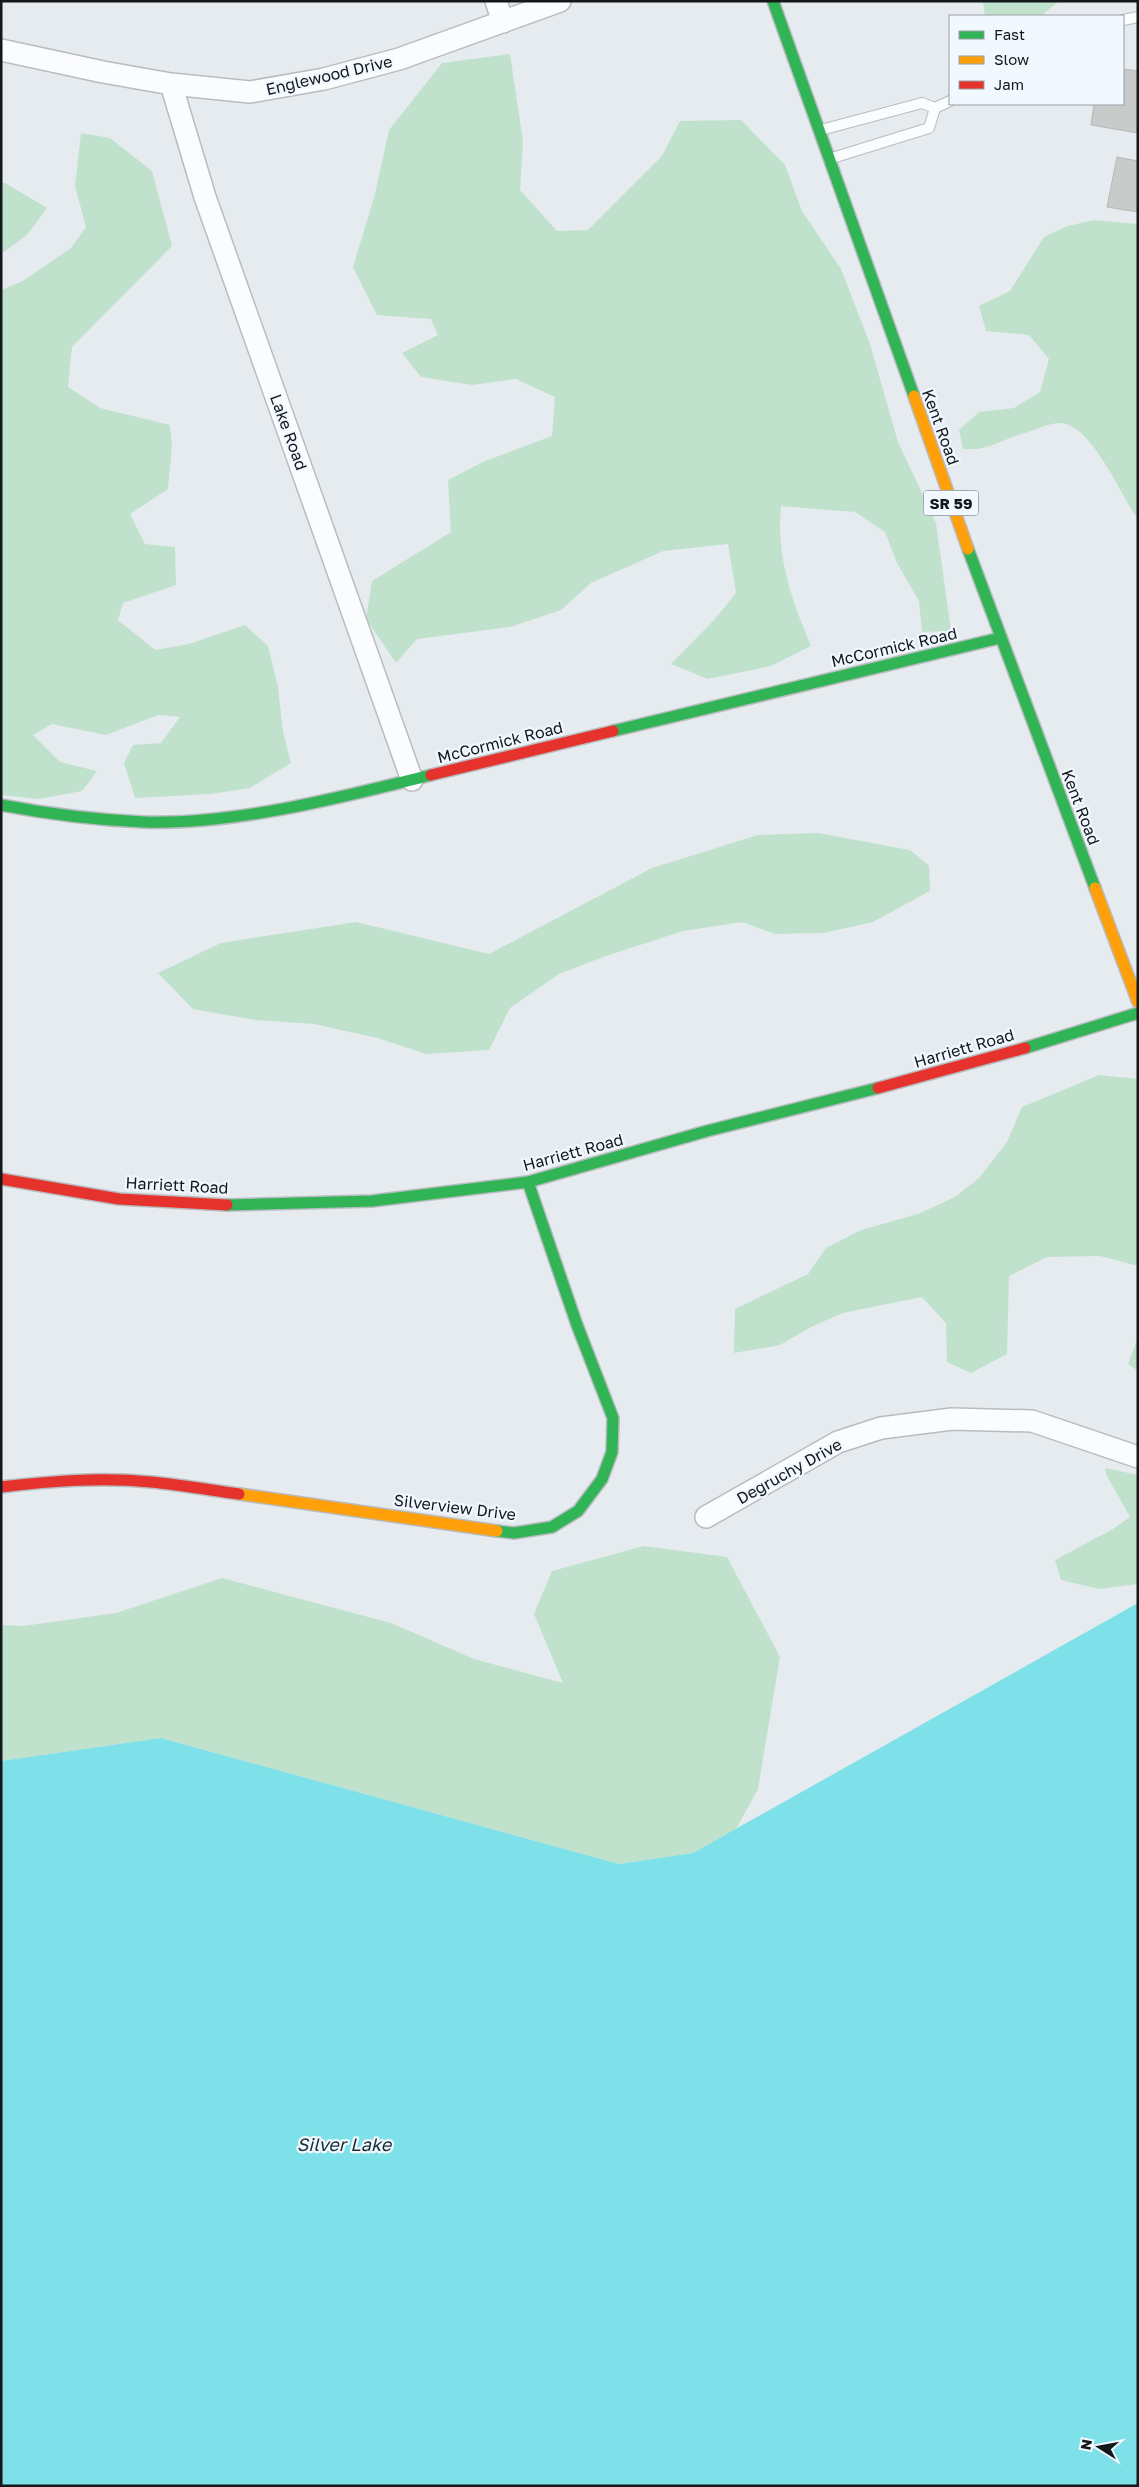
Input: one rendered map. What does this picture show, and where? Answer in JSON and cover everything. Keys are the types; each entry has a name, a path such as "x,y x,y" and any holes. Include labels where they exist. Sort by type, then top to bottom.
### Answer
{"street":[{"path":"496,1 503,22"},
{"name":"Englewood Drive","path":"1,50 103,72 171,84 250,92 293,85 399,59 560,1"},
{"name":"Kent Road","path":"773,1 1000,638 1138,1002"},
{"name":"Lake Road","path":"171,84 205,197 412,780"},
{"name":"McCormick Road","path":"1,805 53,815 112,821 198,820 280,809 412,780 1000,638"},
{"name":"Harriett Road","path":"1,1179 119,1199 229,1204 372,1201 528,1182 707,1131 916,1079 1053,1040 1138,1012"},
{"name":"Silverview Drive","path":"1,1486 98,1478 133,1481 514,1532 552,1527 578,1511 602,1480 612,1452 613,1418 577,1325 528,1182"},
{"name":"Degruchy Drive","path":"706,1517 838,1442 881,1428 952,1419 1032,1421 1138,1457"}],"lane":[{"path":"1124,20 1138,17"},
{"path":"818,130 922,103 935,108 949,101"},
{"path":"828,159 929,128 935,108"}],"green space":[{"path":"983,1 1059,1 1042,15 985,15"},
{"path":"510,54 523,142 520,190 557,231 588,230 662,156 680,121 741,120 785,165 802,211 841,269 870,344 898,442 936,523 951,631 922,632 919,601 897,563 885,532 855,512 781,506 780,525 783,561 792,595 811,646 771,666 708,679 671,664 715,619 736,593 728,544 663,551 591,583 561,610 510,627 417,639 396,663 366,619 372,581 451,532 448,480 485,461 552,436 555,397 516,379 472,385 421,377 402,353 438,335 431,319 377,315 353,267 375,194 389,130 442,63"},
{"path":"81,133 110,138 152,171 172,246 72,347 68,387 100,408 170,425 172,446 168,489 130,514 145,544 175,547 176,585 123,603 118,620 155,650 189,644 245,625 268,646 278,687 283,732 291,763 250,788 211,794 135,798 124,763 133,745 161,743 180,717 158,715 106,735 52,724 33,735 60,762 97,771 82,791 39,799 1,795 1,290 23,281 71,248 86,227 75,186"},
{"path":"1,183 5,183 47,208 27,235 1,254"},
{"path":"1094,220 1138,224 1138,519 1104,461 1082,433 1070,425 1058,423 1049,425 986,447 972,449 963,449 959,430 979,412 1014,408 1040,392 1049,359 1029,335 986,331 979,306 1010,291 1044,237 1068,226"},
{"path":"818,833 910,850 929,866 930,891 873,922 824,933 775,934 742,922 683,931 603,957 559,974 510,1008 489,1050 426,1054 377,1038 314,1024 255,1020 193,1009 158,973 221,943 356,922 489,954 652,868 758,835"},
{"path":"1099,1075 1138,1079 1138,1266 1100,1256 1047,1257 1009,1276 1007,1354 971,1373 947,1362 946,1323 922,1297 843,1313 813,1326 780,1345 734,1353 735,1309 808,1274 826,1248 861,1230 918,1214 955,1197 979,1178 1007,1142 1022,1107"},
{"path":"1138,1337 1138,1371 1128,1364"},
{"path":"1105,1468 1138,1475 1138,1584 1099,1589 1061,1580 1055,1560 1113,1529 1130,1517 1107,1476"},
{"path":"644,1546 727,1557 780,1657 758,1789 736,1829 693,1853 619,1864 161,1738 1,1761 1,1625 23,1626 116,1613 222,1578 391,1623 474,1659 563,1683 534,1614 552,1571"}],"water":[{"name":"Silver Lake","path":"1138,1603 1138,2486 1,2486 1,1761 161,1738 619,1864 693,1853"}],"building":[{"path":"1124,69 1138,71 1138,133 1091,125 1094,105 1124,105"},
{"path":"1117,157 1138,161 1138,212 1107,207"}],"traffic: fast":[{"path":"773,1 914,396"},
{"path":"968,549 1095,888"},
{"path":"613,731 1000,638"},
{"path":"1,805 90,818 144,822 179,822 215,819 289,808 431,775"},
{"path":"1025,1048 1138,1013"},
{"path":"227,1205 372,1201 528,1182 707,1131 878,1088"},
{"path":"497,1531 514,1533 552,1527 578,1511 602,1479 612,1452 613,1418 577,1325 528,1182"}],"traffic: slow":[{"path":"914,396 968,549"},
{"path":"1095,888 1138,1002"},
{"path":"239,1494 497,1531"}],"traffic: jam":[{"path":"431,775 613,731"},
{"path":"878,1088 1025,1048"},
{"path":"1,1179 119,1199 227,1205"},
{"path":"1,1487 57,1481 114,1480 162,1483 239,1494"}]}
